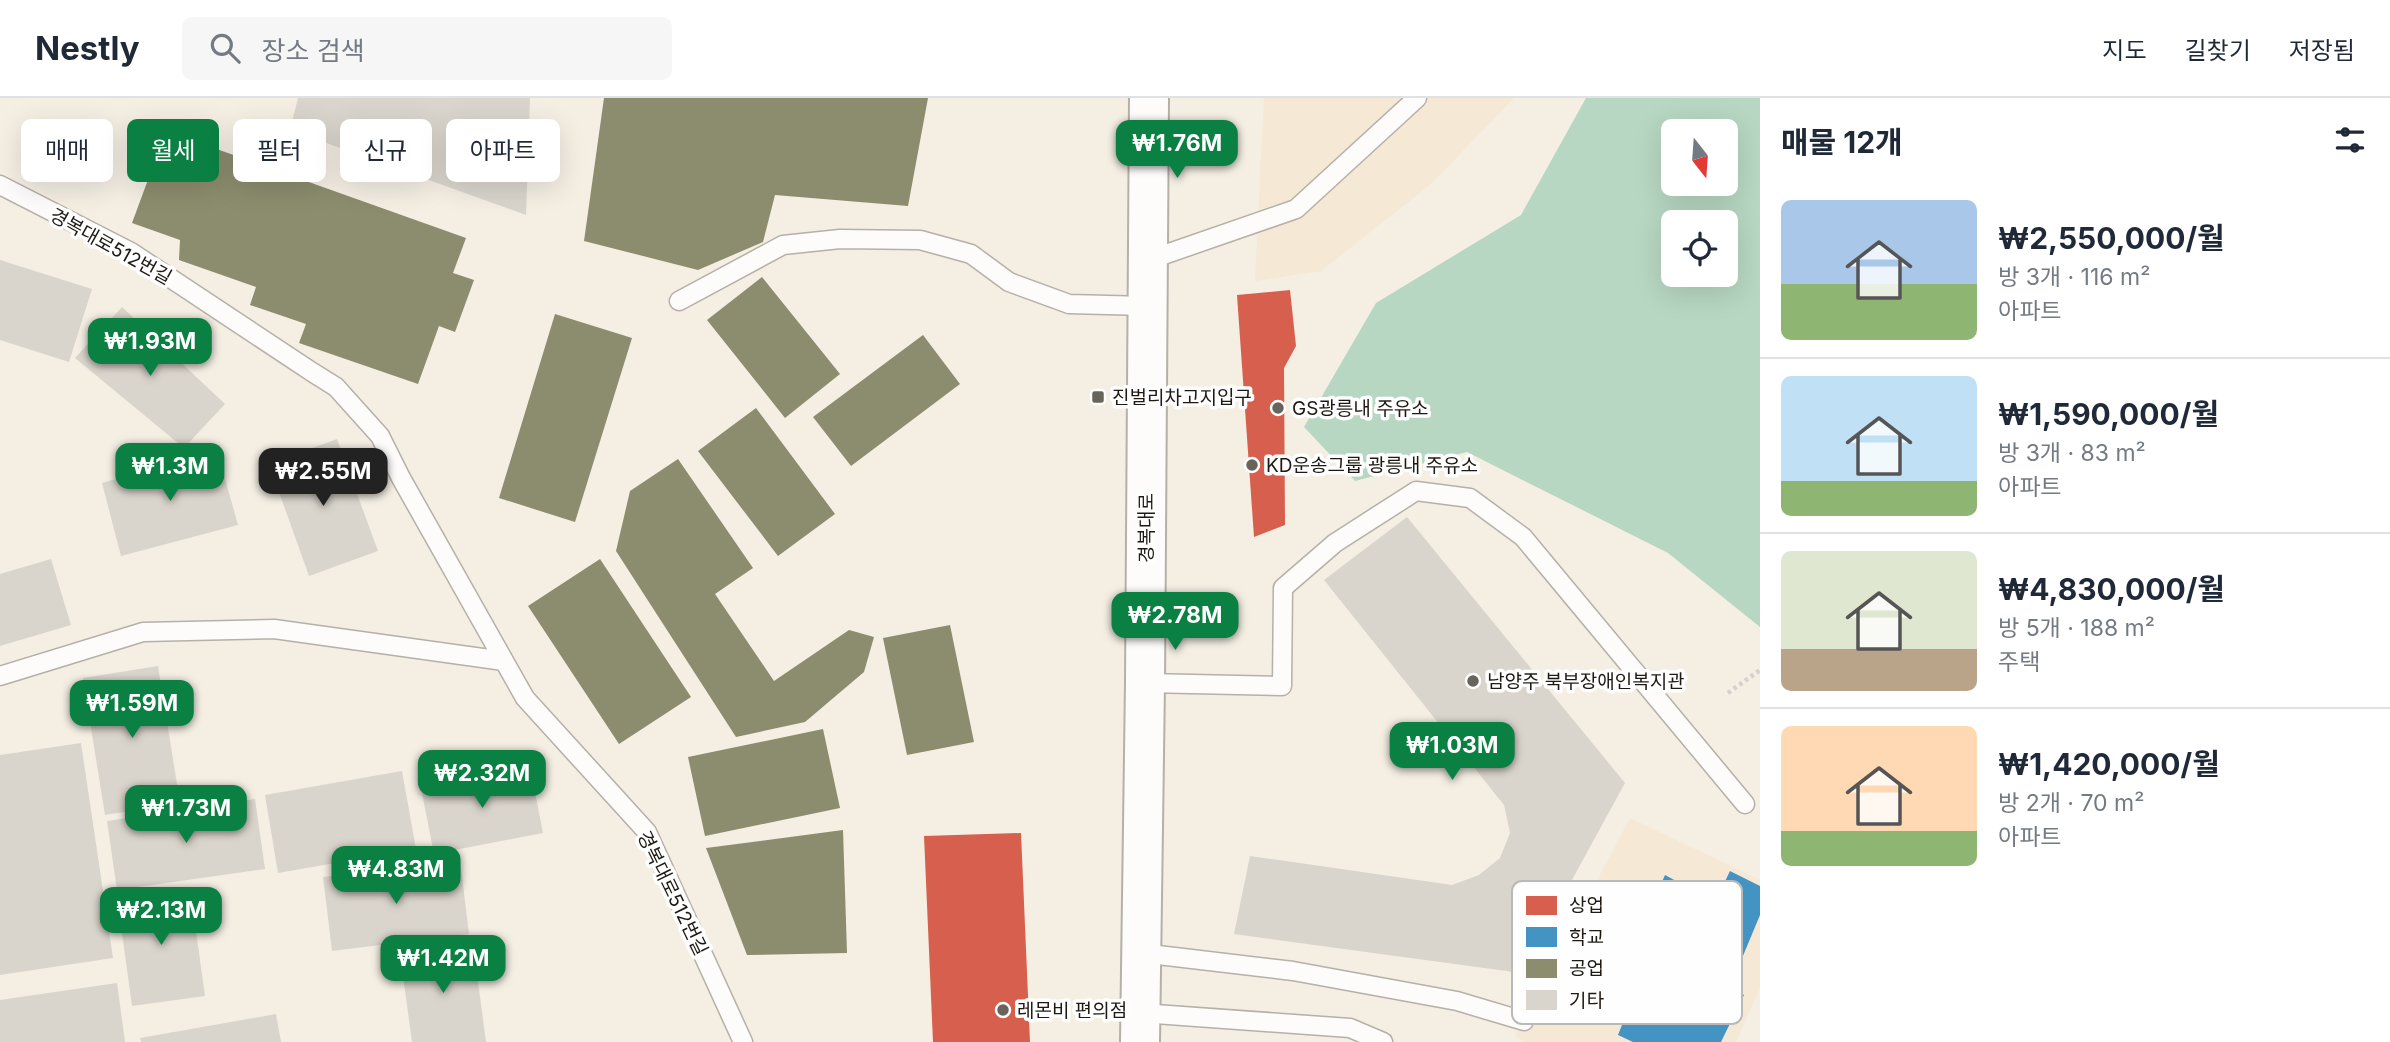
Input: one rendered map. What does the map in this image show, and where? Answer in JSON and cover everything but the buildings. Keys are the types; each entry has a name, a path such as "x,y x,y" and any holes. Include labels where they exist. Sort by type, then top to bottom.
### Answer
{"street":[{"name":"경복대로","path":"1140,1028 1149,98"}],"lane":[{"path":"1146,261 1296,209 1417,98"},
{"name":"경복대로512번길","path":"0,185 131,252 336,387 380,436 525,698 647,832 743,1042"},
{"path":"679,301 783,245 841,239 920,240 971,254 1009,282 1069,304 1146,306"},
{"path":"1145,683 1282,686 1283,588 1335,543 1416,491 1470,498 1523,537 1745,804"},
{"path":"0,676 143,632 274,629 504,661"},
{"path":"1140,953 1293,971 1457,1001 1512,1017"},
{"path":"1140,1028 1350,1028 1383,1042"}],"path":[{"path":"1728,692 1760,670"}],"shaded area":[{"path":"1264,98 1514,98 1432,183 1321,271 1255,281"},
{"path":"1630,818 1760,880 1760,988 1736,1042 1525,1042 1515,1036 1521,1024 1742,1024 1742,881 1597,881"}],"green space":[{"path":"1586,98 1760,98 1760,627 1668,553 1467,452 1355,481 1304,427 1376,303 1521,215"}],"place":[{"name":"진벌리차고지입구","path":"1098,397"},
{"name":"GS광릉내 주유소","path":"1278,408"},
{"name":"KD운송그룹 광릉내 주유소","path":"1252,465"},
{"name":"남양주 북부장애인복지관","path":"1473,681"},
{"name":"레몬비 편의점","path":"1003,1010"}]}
